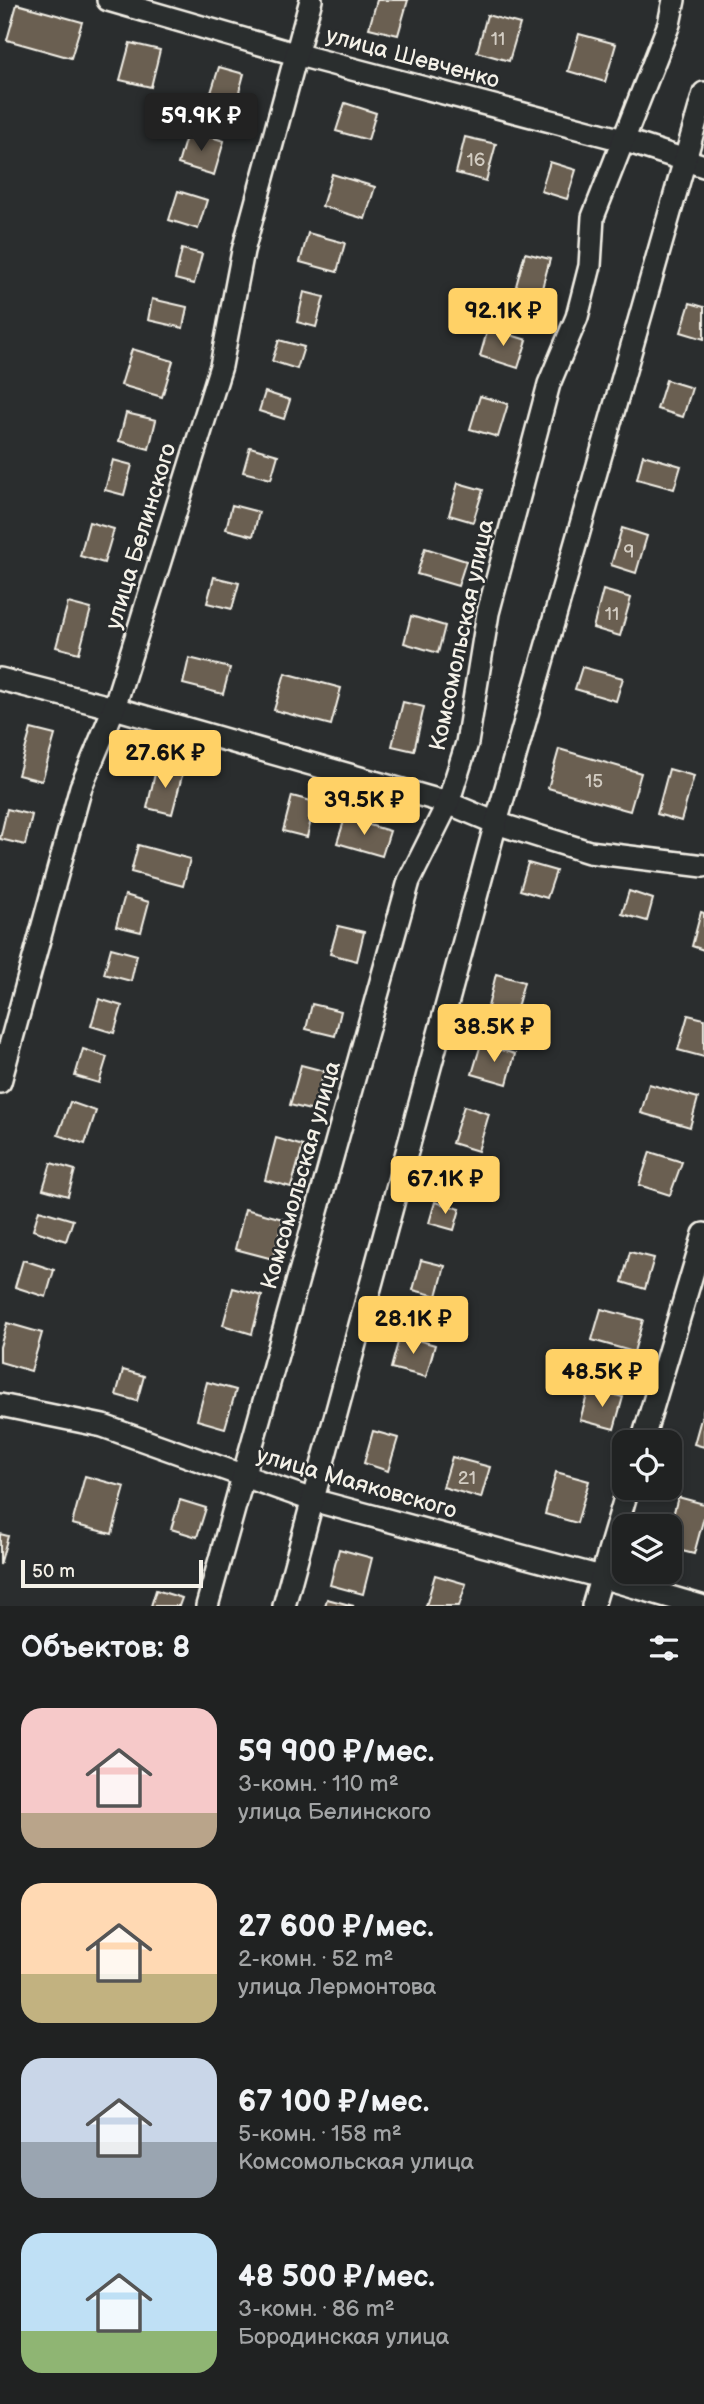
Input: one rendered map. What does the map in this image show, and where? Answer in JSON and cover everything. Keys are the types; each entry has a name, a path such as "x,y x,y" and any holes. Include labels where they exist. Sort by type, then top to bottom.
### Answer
{"street":[{"name":"улица Шевченко","path":"108,0 295,54 623,140 695,163"},
{"name":"улица Белинского","path":"0,1082 81,787 114,708 221,366 243,251 311,0"},
{"name":"Комсомольская улица","path":"207,1606 410,881 447,803 467,743 488,613 549,384 577,317 590,266 593,217 668,24 674,0"},
{"path":"284,1606 496,823 695,163 704,93"},
{"path":"0,679 114,708 447,803 496,823 589,852 704,866"},
{"path":"646,1430 704,1234"},
{"name":"улица Маяковского","path":"0,1405 103,1426 312,1500 701,1606"},
{"path":"593,1606 624,1500"}],"building":[{"path":"377,0 408,0 398,35 369,28"},
{"path":"17,4 82,22 71,58 7,40"},
{"path":"487,15 520,24 509,61 477,52"},
{"path":"579,34 616,44 605,82 568,71"},
{"path":"130,43 160,50 151,87 120,80"},
{"path":"219,67 244,74 235,107 209,99"},
{"path":"345,103 376,113 368,140 336,131"},
{"path":"188,130 224,141 214,175 178,164"},
{"path":"465,137 496,144 486,181 456,173"},
{"path":"550,162 576,170 567,199 541,191"},
{"path":"332,174 375,187 365,219 322,206"},
{"path":"178,191 207,200 198,229 169,220"},
{"path":"308,233 345,243 337,272 300,262"},
{"path":"182,249 202,254 194,284 175,279"},
{"path":"525,253 550,259 541,292 516,286"},
{"path":"304,292 324,297 316,327 297,322"},
{"path":"152,299 187,307 183,328 148,320"},
{"path":"690,303 704,307 704,339 681,332"},
{"path":"488,328 527,340 518,368 480,356"},
{"path":"279,340 304,347 297,369 272,361"},
{"path":"132,349 173,361 162,397 121,385"},
{"path":"666,380 692,388 683,417 657,409"},
{"path":"265,392 290,400 284,419 259,411"},
{"path":"480,396 508,404 498,437 470,429"},
{"path":"126,413 156,420 149,449 119,441"},
{"path":"250,447 278,455 271,479 243,472"},
{"path":"643,455 681,466 674,489 637,479"},
{"path":"113,460 132,465 124,495 105,490"},
{"path":"458,483 483,490 473,522 449,515"},
{"path":"232,505 259,512 253,536 226,529"},
{"path":"89,522 114,529 104,563 80,556"},
{"path":"622,528 647,536 636,573 611,565"},
{"path":"425,548 466,561 458,586 417,574"},
{"path":"214,577 239,583 232,609 207,603"},
{"path":"603,590 631,598 620,636 593,628"},
{"path":"68,603 91,609 79,653 56,647"},
{"path":"411,616 445,626 438,653 404,643"},
{"path":"189,658 230,668 223,694 183,684"},
{"path":"582,667 623,678 616,701 575,689"},
{"path":"285,673 341,688 331,725 274,710"},
{"path":"403,702 424,707 414,751 392,746"},
{"path":"31,729 55,735 42,781 18,775"},
{"path":"559,749 641,773 630,811 548,788"},
{"path":"157,765 183,772 172,814 147,808"},
{"path":"669,769 694,776 681,821 657,814"},
{"path":"292,796 315,802 307,837 283,831"},
{"path":"7,809 32,815 25,845 0,839"},
{"path":"345,818 390,831 382,856 337,843"},
{"path":"138,845 190,859 183,886 131,872"},
{"path":"528,863 556,871 547,898 520,890"},
{"path":"629,891 653,899 647,921 622,914"},
{"path":"125,895 149,902 141,932 116,926"},
{"path":"701,912 704,913 704,950 692,946"},
{"path":"338,926 364,932 357,961 330,954"},
{"path":"111,948 137,955 131,981 104,974"},
{"path":"496,974 524,982 513,1022 486,1015"},
{"path":"99,999 122,1006 114,1033 91,1026"},
{"path":"312,1004 341,1011 335,1036 306,1029"},
{"path":"688,1015 704,1019 704,1057 678,1050"},
{"path":"481,1044 515,1054 507,1084 472,1074"},
{"path":"83,1049 107,1057 99,1083 75,1076"},
{"path":"301,1065 324,1071 314,1111 290,1105"},
{"path":"649,1084 698,1098 690,1127 641,1113"},
{"path":"70,1102 96,1111 85,1144 58,1135"},
{"path":"464,1106 489,1114 478,1151 452,1143"},
{"path":"276,1138 303,1146 291,1187 265,1180"},
{"path":"650,1152 682,1162 670,1195 639,1185"},
{"path":"51,1163 75,1170 68,1196 43,1189"},
{"path":"435,1202 460,1209 454,1230 429,1223"},
{"path":"245,1209 283,1219 273,1259 235,1249"},
{"path":"39,1210 73,1220 66,1241 33,1230"},
{"path":"630,1252 654,1258 645,1289 622,1282"},
{"path":"23,1260 54,1270 46,1297 15,1287"},
{"path":"421,1260 445,1266 437,1296 413,1290"},
{"path":"233,1288 262,1296 252,1334 223,1325"},
{"path":"601,1309 643,1320 634,1352 592,1340"},
{"path":"7,1323 42,1333 31,1371 0,1362 0,1347"},
{"path":"400,1335 435,1345 426,1377 391,1368"},
{"path":"123,1370 144,1376 137,1401 116,1395"},
{"path":"207,1382 236,1390 225,1428 197,1420"},
{"path":"589,1388 623,1397 614,1429 580,1420"},
{"path":"704,1408 704,1447 694,1444"},
{"path":"373,1431 398,1438 388,1471 364,1463"},
{"path":"452,1457 490,1467 481,1498 443,1487"},
{"path":"556,1472 589,1481 577,1523 545,1514"},
{"path":"85,1476 125,1487 112,1534 72,1524"},
{"path":"682,1498 704,1504 704,1517 694,1554 682,1551 682,1514 673,1514 677,1500"},
{"path":"180,1500 206,1508 197,1537 171,1529"},
{"path":"0,1534 8,1536 0,1565"},
{"path":"339,1549 372,1558 363,1594 330,1585"},
{"path":"435,1575 466,1584 459,1606 426,1606"},
{"path":"156,1590 182,1598 179,1606 151,1606"},
{"path":"327,1599 354,1606 325,1606"}]}
